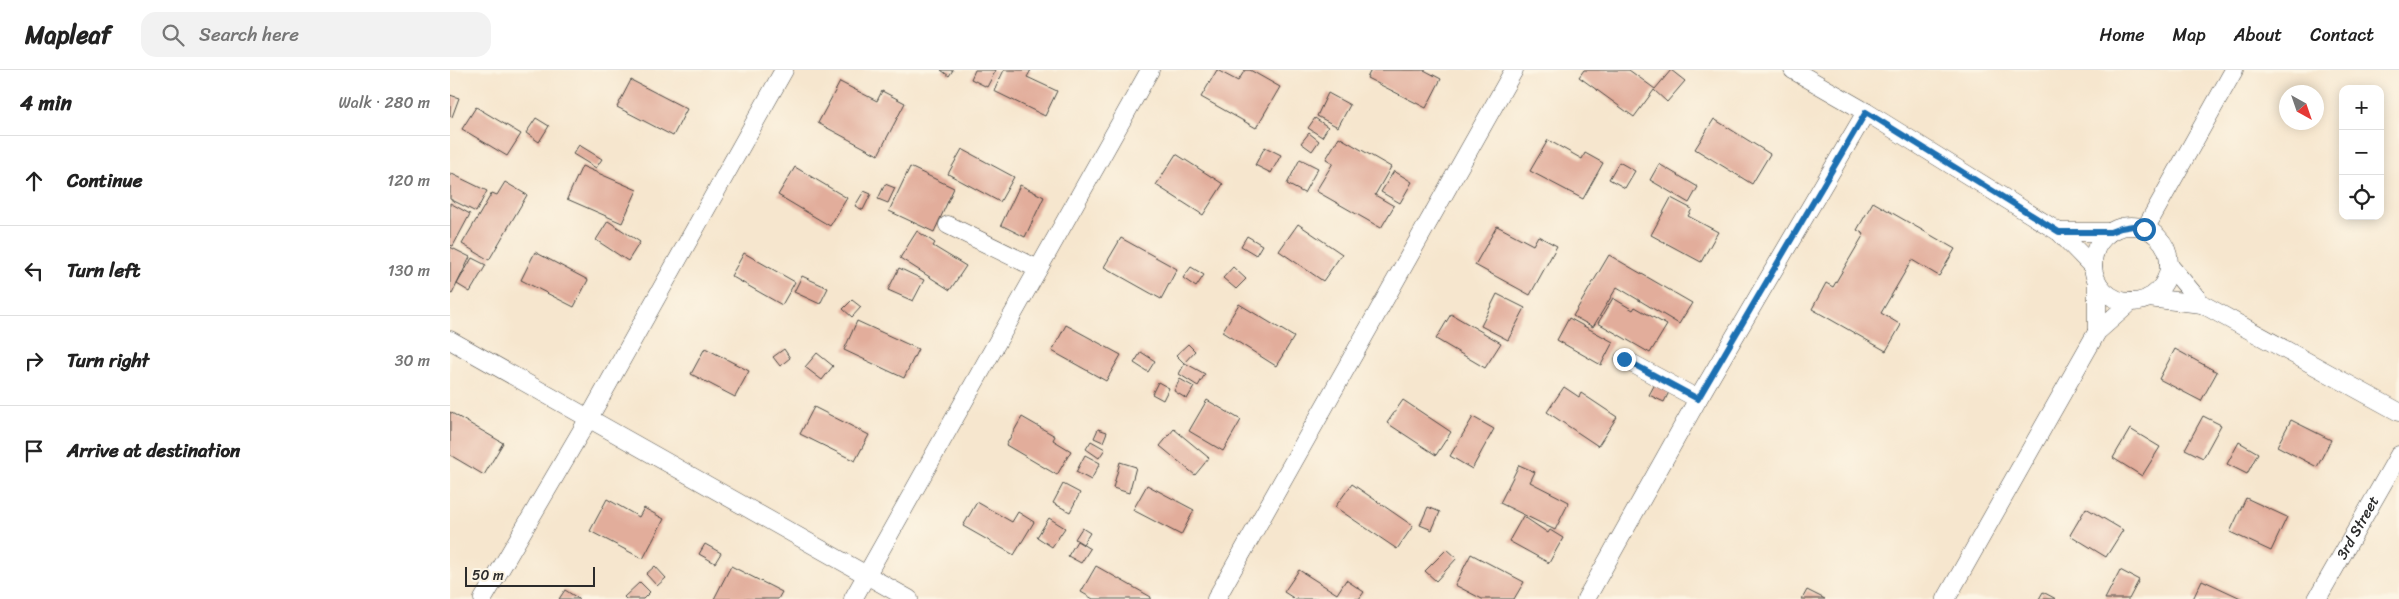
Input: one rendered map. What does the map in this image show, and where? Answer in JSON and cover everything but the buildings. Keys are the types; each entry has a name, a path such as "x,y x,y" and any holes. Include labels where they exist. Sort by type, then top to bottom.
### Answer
{"street":[{"path":"484,599 589,418 784,70"},
{"path":"854,599 1150,70"},
{"path":"1216,599 1514,70"},
{"path":"1793,70 1866,112 2059,232 2095,275 2106,294 2118,300 2130,302 2148,298 2202,304"},
{"path":"2144,229 2234,70"},
{"path":"1586,599 1698,399 1866,112"},
{"path":"948,225 1038,269"},
{"path":"2059,232 2110,232 2127,227 2144,229 2155,235 2162,243 2167,254 2169,266 2166,278 2159,290 2148,298"},
{"path":"2097,332 2095,275 2097,247 2110,232"},
{"path":"2169,266 2202,304 2399,412"},
{"path":"1946,599 2097,332 2130,302"},
{"path":"450,340 909,599"},
{"path":"1624,359 1698,399"},
{"name":"3rd Street","path":"2317,599 2399,455"}],"route":[{"path":"1624,359 1698,399 1866,112 2059,232 2110,232 2133,226 2144,229"}]}
